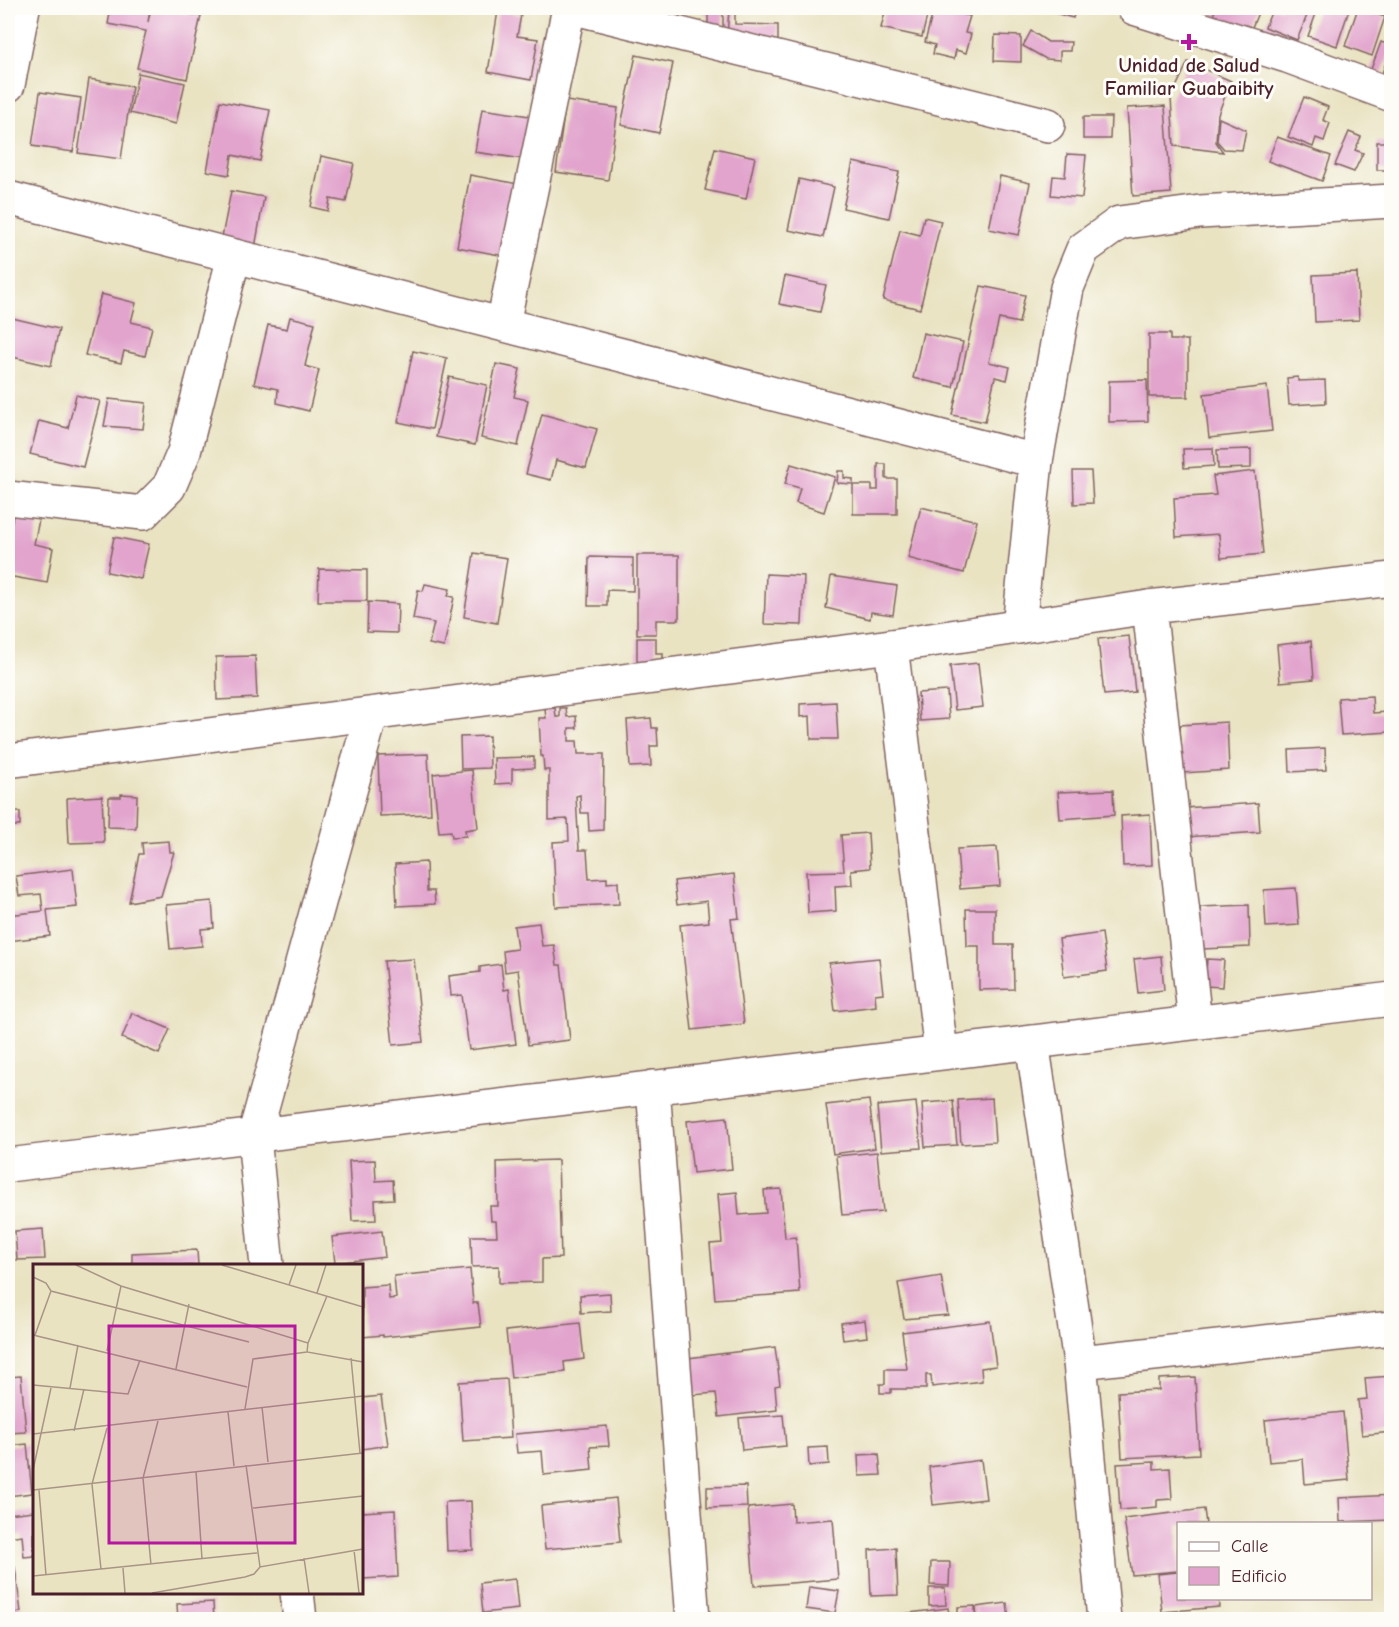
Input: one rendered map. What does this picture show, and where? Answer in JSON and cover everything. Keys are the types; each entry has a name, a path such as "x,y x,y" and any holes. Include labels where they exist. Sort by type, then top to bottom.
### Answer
{"street":[{"path":"8,85 23,8"},
{"path":"503,324 569,8"},
{"path":"575,8 1048,125"},
{"path":"1134,8 1287,56 1392,95"},
{"path":"8,198 1036,461"},
{"path":"1019,627 1036,461 1067,288 1083,249 1119,223 1200,212 1392,201"},
{"path":"8,498 143,513 169,487 184,452 234,255"},
{"path":"8,761 891,646 1149,607 1392,579"},
{"path":"1149,607 1194,1022"},
{"path":"891,646 941,1052"},
{"path":"267,1264 254,1137 371,715"},
{"path":"8,1165 1392,999"},
{"path":"1032,1042 1080,1362 1104,1620"},
{"path":"652,1087 693,1620"},
{"path":"1080,1362 1392,1328"},
{"path":"297,1594 300,1620"}],"building":[{"path":"111,8 150,8 148,22 151,8 201,16 187,79 137,68 146,31 108,24"},
{"path":"658,8 682,8 679,19 657,14"},
{"path":"704,8 723,8 723,31 708,30 708,14 704,14"},
{"path":"886,8 929,8 922,37 881,28"},
{"path":"934,8 970,16 965,33 971,34 966,53 956,50 954,59 933,54 935,45 925,42"},
{"path":"1037,8 1076,8 1073,18"},
{"path":"1216,8 1260,8 1250,32 1212,18"},
{"path":"1273,8 1310,8 1297,40 1265,27"},
{"path":"1318,8 1349,10 1337,46 1308,36"},
{"path":"1358,8 1385,17 1372,56 1345,46"},
{"path":"729,10 735,10 735,24 778,25 778,55 727,36"},
{"path":"498,11 521,15 517,36 538,39 531,80 488,72"},
{"path":"1031,31 1048,42 1071,42 1070,51 1060,51 1060,60 1046,59 1023,46"},
{"path":"995,35 1021,36 1021,62 994,61"},
{"path":"1381,42 1392,46 1381,76 1370,72"},
{"path":"636,55 673,63 659,133 621,125"},
{"path":"1188,62 1231,81 1218,114 1216,142 1223,152 1174,146 1171,98"},
{"path":"138,73 185,83 176,124 130,113"},
{"path":"89,79 132,86 121,159 78,153"},
{"path":"40,92 81,98 73,152 32,146"},
{"path":"1304,97 1328,107 1323,120 1330,123 1324,141 1316,138 1313,147 1288,137"},
{"path":"220,101 270,110 260,161 232,155 229,175 207,171"},
{"path":"566,101 618,108 608,180 556,172"},
{"path":"1165,106 1171,193 1133,196 1127,108"},
{"path":"482,109 529,116 523,159 475,152"},
{"path":"1083,117 1111,117 1110,139 1083,139"},
{"path":"1219,118 1246,130 1242,150 1224,149 1217,141"},
{"path":"1349,132 1361,137 1355,150 1363,153 1354,172 1335,165"},
{"path":"1277,137 1331,156 1322,181 1268,161"},
{"path":"1377,142 1392,142 1392,170 1377,170"},
{"path":"715,148 755,157 746,199 705,190"},
{"path":"1067,154 1086,155 1082,198 1051,195 1053,176 1065,177"},
{"path":"321,156 354,163 346,202 330,199 328,211 311,207"},
{"path":"853,162 899,172 889,218 843,208"},
{"path":"470,175 518,184 505,256 457,247"},
{"path":"1000,176 1030,183 1019,235 989,229"},
{"path":"799,179 834,187 823,237 788,230"},
{"path":"231,191 264,197 255,248 221,242"},
{"path":"924,217 941,221 920,309 883,300 900,230 920,235"},
{"path":"1357,273 1359,320 1315,322 1313,275"},
{"path":"785,276 826,285 820,312 779,304"},
{"path":"981,286 1025,295 1019,323 999,319 989,362 1010,367 1007,380 995,377 985,422 952,415"},
{"path":"101,294 136,303 131,322 152,327 145,356 124,351 121,363 85,355"},
{"path":"8,317 59,329 51,366 8,356"},
{"path":"290,317 315,323 305,366 319,370 309,411 277,403 278,389 254,384 268,325 287,329"},
{"path":"923,333 963,342 953,387 913,378"},
{"path":"1149,334 1170,334 1170,340 1188,340 1188,397 1149,397"},
{"path":"413,351 447,358 432,429 398,422"},
{"path":"496,364 520,369 514,397 528,400 518,446 481,438"},
{"path":"449,377 487,385 475,445 436,437"},
{"path":"1298,377 1298,381 1325,380 1326,403 1289,405 1287,378"},
{"path":"1147,380 1148,421 1109,422 1109,381"},
{"path":"1267,386 1272,431 1209,438 1204,394"},
{"path":"76,395 100,401 83,467 30,454 39,421 68,428"},
{"path":"109,399 146,403 143,429 104,426"},
{"path":"542,414 597,429 586,468 556,460 551,480 526,474"},
{"path":"1213,448 1214,466 1184,468 1183,449"},
{"path":"1251,449 1251,468 1218,469 1217,450"},
{"path":"791,464 835,477 824,512 796,503 800,488 785,484"},
{"path":"878,464 886,464 886,479 897,479 897,514 853,514 853,485 872,485 872,490 878,490"},
{"path":"838,471 844,471 844,478 853,479 853,484 837,483"},
{"path":"1073,471 1091,471 1093,503 1074,504"},
{"path":"1255,471 1263,554 1221,558 1219,534 1176,537 1174,498 1216,495 1213,476"},
{"path":"921,507 977,521 964,573 908,558"},
{"path":"14,510 40,515 34,544 53,548 47,583 8,576 8,542"},
{"path":"114,537 149,544 141,579 107,572"},
{"path":"474,553 507,558 497,623 464,617"},
{"path":"637,555 679,555 679,620 656,620 656,634 637,634"},
{"path":"589,557 633,558 633,591 607,590 607,606 588,606"},
{"path":"319,569 367,570 367,601 318,601"},
{"path":"766,574 804,576 802,625 764,624"},
{"path":"831,576 897,586 893,615 871,612 870,619 826,608"},
{"path":"425,584 450,589 448,596 454,597 444,647 429,644 434,623 413,619 418,590 423,591"},
{"path":"368,602 398,604 397,633 367,632"},
{"path":"1129,636 1135,692 1104,695 1098,639"},
{"path":"637,638 656,638 656,653 663,653 663,663 637,663"},
{"path":"1311,641 1314,679 1280,682 1277,645"},
{"path":"255,656 257,698 217,700 216,657"},
{"path":"978,663 983,707 955,710 950,666"},
{"path":"947,691 949,719 920,721 918,693"},
{"path":"1372,696 1373,713 1388,712 1390,732 1341,735 1338,698"},
{"path":"836,702 838,739 811,739 810,716 800,717 800,704"},
{"path":"555,708 556,717 560,717 560,708 566,708 567,717 576,716 577,728 569,728 569,741 577,741 578,754 604,754 603,830 589,831 588,813 581,813 580,795 576,796 579,850 587,850 589,879 607,878 607,883 618,882 619,904 556,907 553,842 569,841 568,819 549,820 549,770 544,770 543,756 541,756 539,718 546,718 545,709"},
{"path":"651,718 652,728 657,728 658,746 650,746 651,766 630,767 627,720"},
{"path":"1227,722 1229,770 1182,773 1180,725"},
{"path":"489,736 490,768 461,769 460,737"},
{"path":"1325,748 1326,770 1290,772 1289,750"},
{"path":"428,754 431,814 380,816 378,756"},
{"path":"534,757 534,768 512,769 512,783 495,784 494,758"},
{"path":"472,770 478,828 465,830 466,836 452,837 451,831 439,832 433,774"},
{"path":"1113,790 1114,815 1060,819 1058,792"},
{"path":"121,794 137,795 136,828 108,827 109,797 121,797"},
{"path":"102,796 104,842 69,843 67,798"},
{"path":"1258,803 1260,832 1186,837 1184,808"},
{"path":"8,812 20,812 20,826 8,826"},
{"path":"1150,814 1152,865 1123,866 1121,816"},
{"path":"868,833 870,868 851,870 852,885 835,886 836,911 808,913 806,872 844,871 841,835"},
{"path":"169,841 170,852 174,852 161,896 129,902 139,854 143,854 142,843"},
{"path":"997,847 1000,886 960,889 957,849"},
{"path":"426,862 427,891 434,891 435,904 397,906 395,864"},
{"path":"73,869 77,907 47,910 50,936 8,941 8,915 43,911 41,894 19,896 16,876"},
{"path":"734,874 739,918 731,919 744,1024 692,1030 680,925 709,922 707,901 677,905 674,881"},
{"path":"1296,888 1299,925 1266,927 1264,890"},
{"path":"212,901 214,928 201,929 202,946 170,949 166,905"},
{"path":"1249,905 1250,947 1202,949 1200,907"},
{"path":"966,909 995,909 995,945 1013,945 1014,989 979,990 979,946 967,946"},
{"path":"539,923 542,946 554,945 557,965 561,965 570,1040 528,1045 518,970 505,972 503,951 517,949 514,926"},
{"path":"1102,933 1107,971 1064,977 1059,939"},
{"path":"1161,956 1164,990 1138,993 1134,959"},
{"path":"879,958 883,993 875,994 876,1006 835,1011 829,963"},
{"path":"414,959 423,1042 393,1045 384,961"},
{"path":"1207,959 1224,960 1222,987 1205,986"},
{"path":"501,964 504,990 509,989 516,1044 469,1050 462,995 451,996 449,976 480,972 480,967"},
{"path":"132,1013 170,1029 159,1054 122,1038"},
{"path":"992,1098 995,1142 961,1144 958,1100"},
{"path":"869,1100 875,1148 833,1154 826,1105"},
{"path":"953,1101 957,1145 925,1147 922,1103"},
{"path":"916,1102 921,1148 881,1151 877,1106"},
{"path":"727,1117 732,1169 693,1173 687,1121"},
{"path":"877,1152 883,1212 842,1215 836,1156"},
{"path":"375,1160 376,1181 393,1180 394,1199 375,1200 376,1220 352,1221 349,1161"},
{"path":"558,1160 561,1258 542,1259 542,1282 499,1283 499,1266 472,1267 471,1236 497,1236 496,1221 491,1221 490,1206 498,1206 497,1162"},
{"path":"781,1189 785,1238 796,1237 800,1293 715,1299 710,1244 722,1243 718,1194 737,1192 739,1215 766,1213 764,1190"},
{"path":"43,1229 45,1259 17,1260 15,1231"},
{"path":"382,1231 385,1257 335,1263 332,1237"},
{"path":"197,1250 198,1264 132,1264 132,1253"},
{"path":"470,1269 473,1303 478,1303 481,1327 363,1337 363,1287 388,1285 389,1299 396,1298 394,1276"},
{"path":"941,1276 948,1315 904,1319 898,1283"},
{"path":"610,1293 611,1311 581,1313 580,1295"},
{"path":"865,1320 867,1337 843,1340 841,1323"},
{"path":"990,1321 996,1366 981,1368 982,1381 932,1387 931,1375 926,1375 926,1389 891,1389 891,1393 880,1393 880,1384 885,1384 885,1369 907,1369 902,1332"},
{"path":"580,1323 584,1359 564,1362 565,1372 511,1378 506,1331"},
{"path":"775,1347 780,1385 775,1386 777,1410 719,1417 716,1393 692,1395 688,1358"},
{"path":"21,1376 26,1432 8,1433 8,1377"},
{"path":"1392,1376 1392,1432 1362,1435 1358,1400 1367,1399 1365,1378"},
{"path":"1195,1377 1199,1454 1122,1458 1118,1392 1159,1390 1159,1379"},
{"path":"507,1379 511,1438 463,1441 459,1382"},
{"path":"381,1396 388,1445 363,1449 363,1398"},
{"path":"1343,1412 1349,1480 1305,1484 1303,1459 1269,1462 1265,1420"},
{"path":"783,1415 786,1446 742,1450 739,1418"},
{"path":"607,1426 609,1446 590,1447 592,1470 544,1475 542,1451 517,1453 515,1434"},
{"path":"27,1444 32,1493 8,1496 8,1446"},
{"path":"828,1447 829,1464 809,1466 808,1448"},
{"path":"879,1454 881,1475 859,1476 858,1455"},
{"path":"981,1460 986,1499 933,1505 929,1467"},
{"path":"1154,1462 1154,1469 1170,1468 1172,1499 1157,1500 1157,1507 1120,1510 1117,1464"},
{"path":"746,1486 747,1507 707,1508 707,1487"},
{"path":"1392,1495 1392,1520 1340,1522 1339,1498"},
{"path":"616,1498 620,1542 545,1549 541,1506"},
{"path":"471,1501 473,1550 447,1551 445,1502"},
{"path":"792,1504 793,1522 833,1519 838,1579 754,1586 748,1508"},
{"path":"1204,1509 1206,1522 1177,1522 1177,1571 1132,1575 1124,1519"},
{"path":"395,1510 398,1577 363,1579 363,1512"},
{"path":"33,1511 33,1556 24,1557 22,1535 8,1537 8,1514"},
{"path":"896,1548 898,1595 871,1596 869,1550"},
{"path":"931,1562 950,1562 949,1586 930,1585"},
{"path":"15,1567 21,1612 8,1614 8,1568"},
{"path":"1177,1572 1177,1600 1218,1600 1219,1607 1162,1612 1158,1574"},
{"path":"515,1579 518,1609 483,1613 480,1583"},
{"path":"809,1587 839,1591 835,1613 806,1609"},
{"path":"929,1588 945,1588 946,1605 929,1606"},
{"path":"213,1602 214,1620 178,1620 177,1604"},
{"path":"1007,1603 1009,1620 977,1620 976,1607"},
{"path":"975,1606 975,1618 958,1620 958,1607"},
{"path":"948,1608 950,1620 902,1620 902,1614"}],"place":[{"name":"Unidad de Salud Familiar Guabaibity","path":"1189,42"}]}
